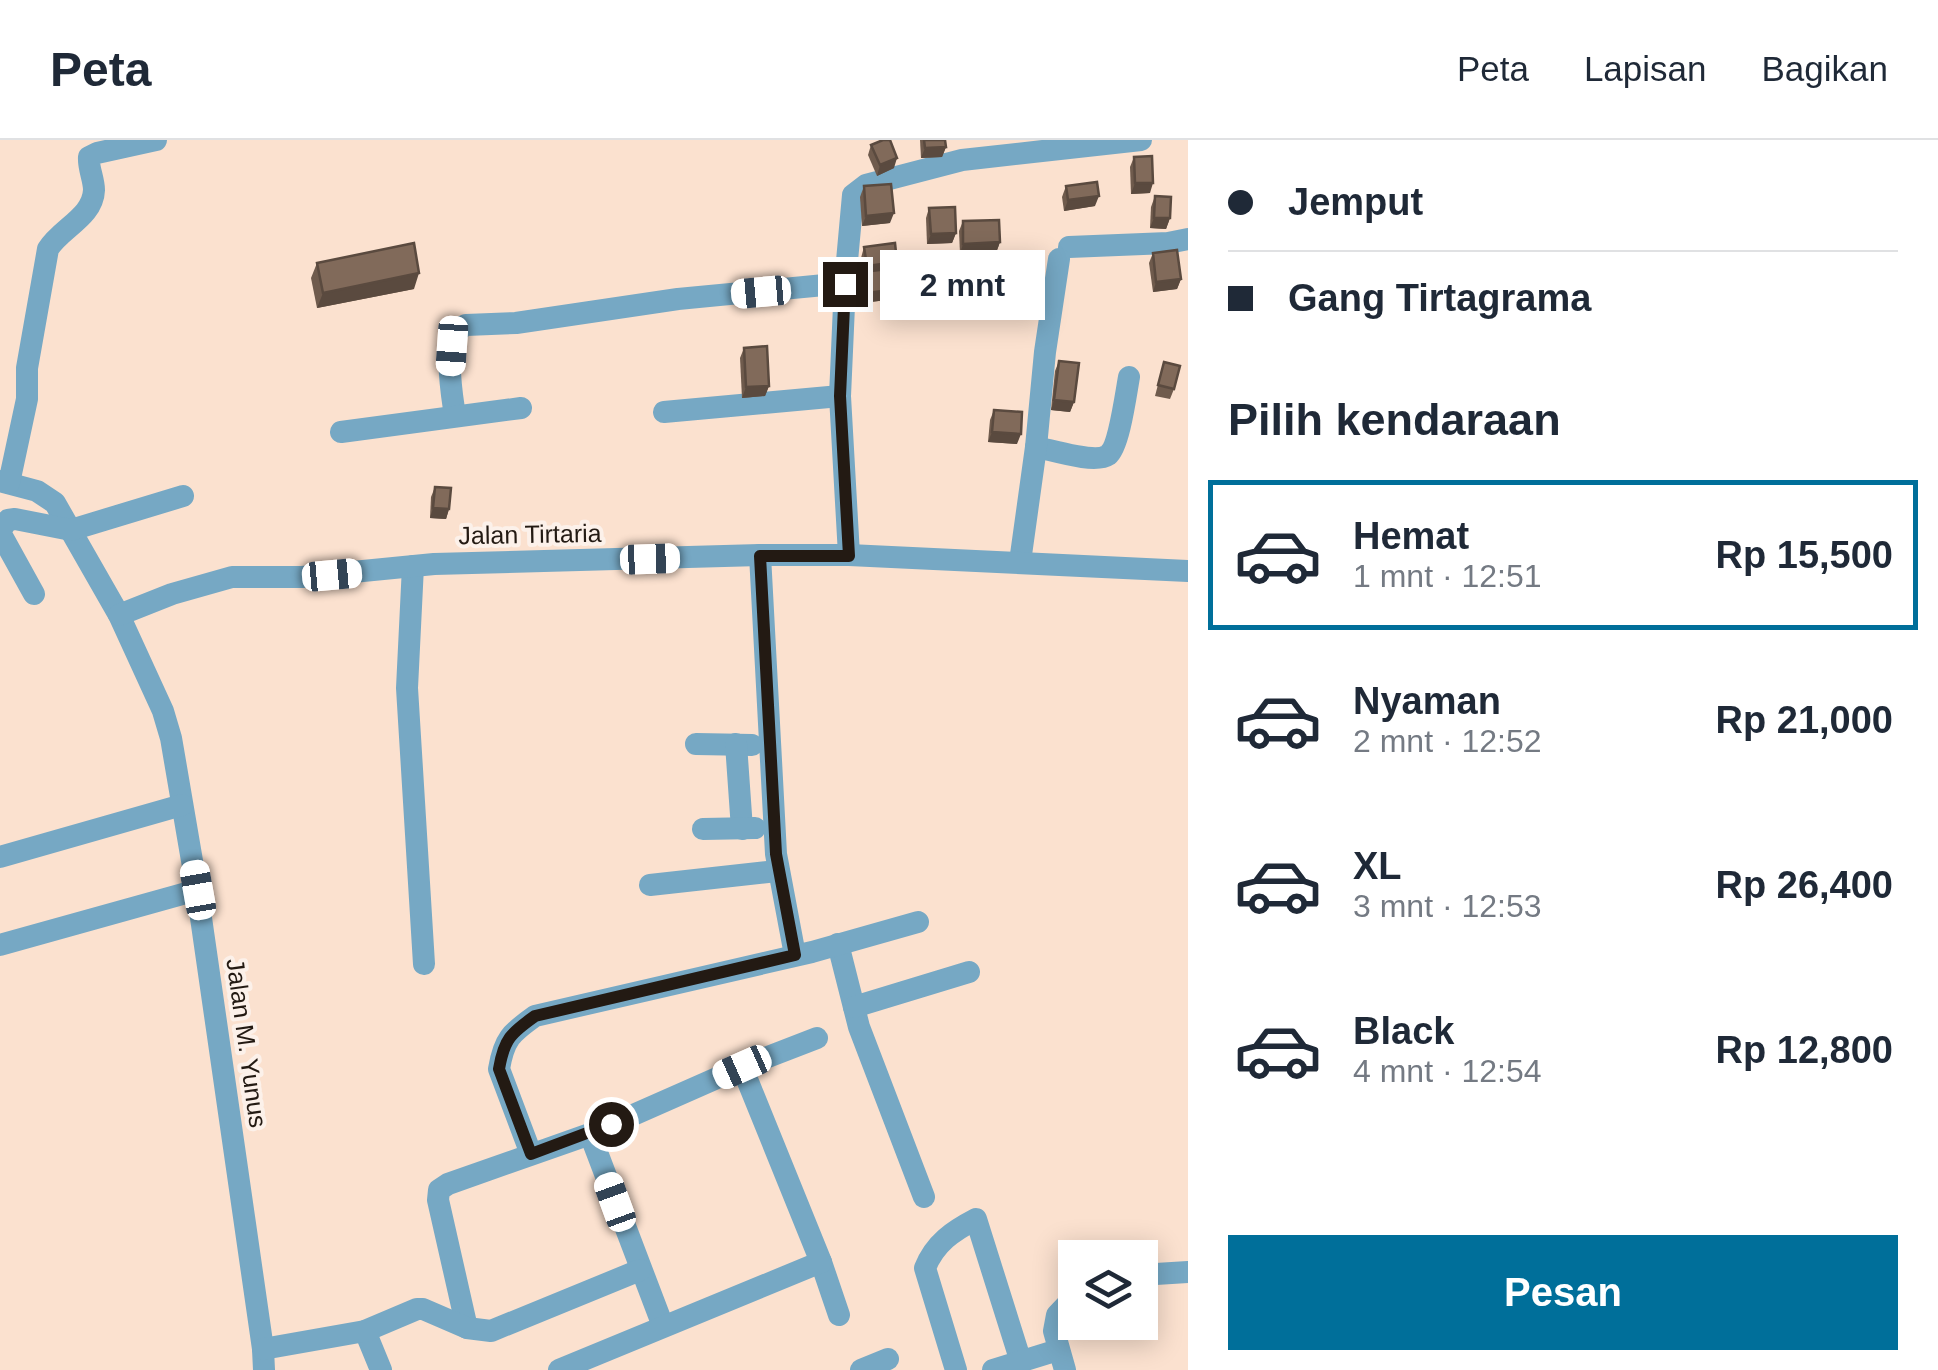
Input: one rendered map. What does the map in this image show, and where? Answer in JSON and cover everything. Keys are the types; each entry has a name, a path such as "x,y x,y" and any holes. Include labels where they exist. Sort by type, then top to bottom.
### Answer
{"street":[{"path":"83,148 97,153 156,140"},
{"path":"849,556 840,396 853,196 866,184 959,150 1141,140"},
{"path":"5,482 28,399 27,368 48,249 89,209 94,192 83,148"},
{"path":"1020,562 1045,352 1064,253 1188,239"},
{"path":"455,416 450,377 452,346 454,334 466,325 516,322 678,299 845,284"},
{"path":"1036,447 1082,457 1108,455 1115,444 1129,377"},
{"path":"664,412 840,396"},
{"path":"340,432 522,408"},
{"name":"Jalan M. Yunus","path":"5,482 37,491 55,503 119,615 163,711 171,738 198,890 263,1359"},
{"path":"34,594 2,536 4,524 15,518 71,530 183,496"},
{"path":"760,556 774,828 778,871 795,955"},
{"name":"Jalan Tirtaria","path":"119,615 172,594 232,577 302,578 434,564 849,556 1188,571"},
{"path":"413,566 406,688 424,964"},
{"path":"696,744 770,745"},
{"path":"736,744 742,828"},
{"path":"0,857 182,805"},
{"path":"703,830 774,828"},
{"path":"650,885 778,871"},
{"path":"0,945 198,890"},
{"path":"531,1154 499,1069 512,1032 535,1016 918,922"},
{"path":"838,944 858,1028 924,1197"},
{"path":"854,1007 969,972"},
{"path":"468,1328 438,1200 440,1190 590,1134 817,1038"},
{"path":"742,1067 839,1315"},
{"path":"590,1134 663,1326"},
{"path":"956,1370 925,1268 944,1239 976,1220 1020,1362"},
{"path":"559,1370 821,1262"},
{"path":"263,1359 365,1331 424,1308 468,1328 491,1331 640,1270"},
{"path":"1158,1274 1188,1272"},
{"path":"993,1370 1020,1362 1062,1360 1054,1331 1058,1314"},
{"path":"365,1331 381,1370"},
{"path":"861,1370 888,1360"}],"building":[{"path":"890,140 897,158 880,165 871,145"},
{"path":"924,140 945,140 946,147 925,148"},
{"path":"1152,156 1153,183 1135,183 1134,157"},
{"path":"1097,182 1099,196 1068,200 1066,186"},
{"path":"891,184 894,213 866,216 864,186"},
{"path":"1155,196 1171,197 1170,218 1154,218"},
{"path":"955,207 956,233 931,234 929,208"},
{"path":"999,220 1000,242 963,244 963,221"},
{"path":"414,243 419,273 323,293 317,263"},
{"path":"895,243 897,262 867,266 864,247"},
{"path":"1177,250 1181,279 1156,282 1153,253"},
{"path":"896,268 899,289 866,293 863,272"},
{"path":"767,346 769,386 746,387 744,348"},
{"path":"1059,361 1079,363 1074,402 1054,400"},
{"path":"1164,362 1180,366 1174,389 1158,385"},
{"path":"994,410 1022,412 1021,434 992,432"},
{"path":"435,487 451,488 449,509 433,508"}],"route":[{"path":"611,1124 531,1154 499,1069 512,1032 535,1016 795,955 776,854 760,556 849,556 840,396 845,284"}]}
